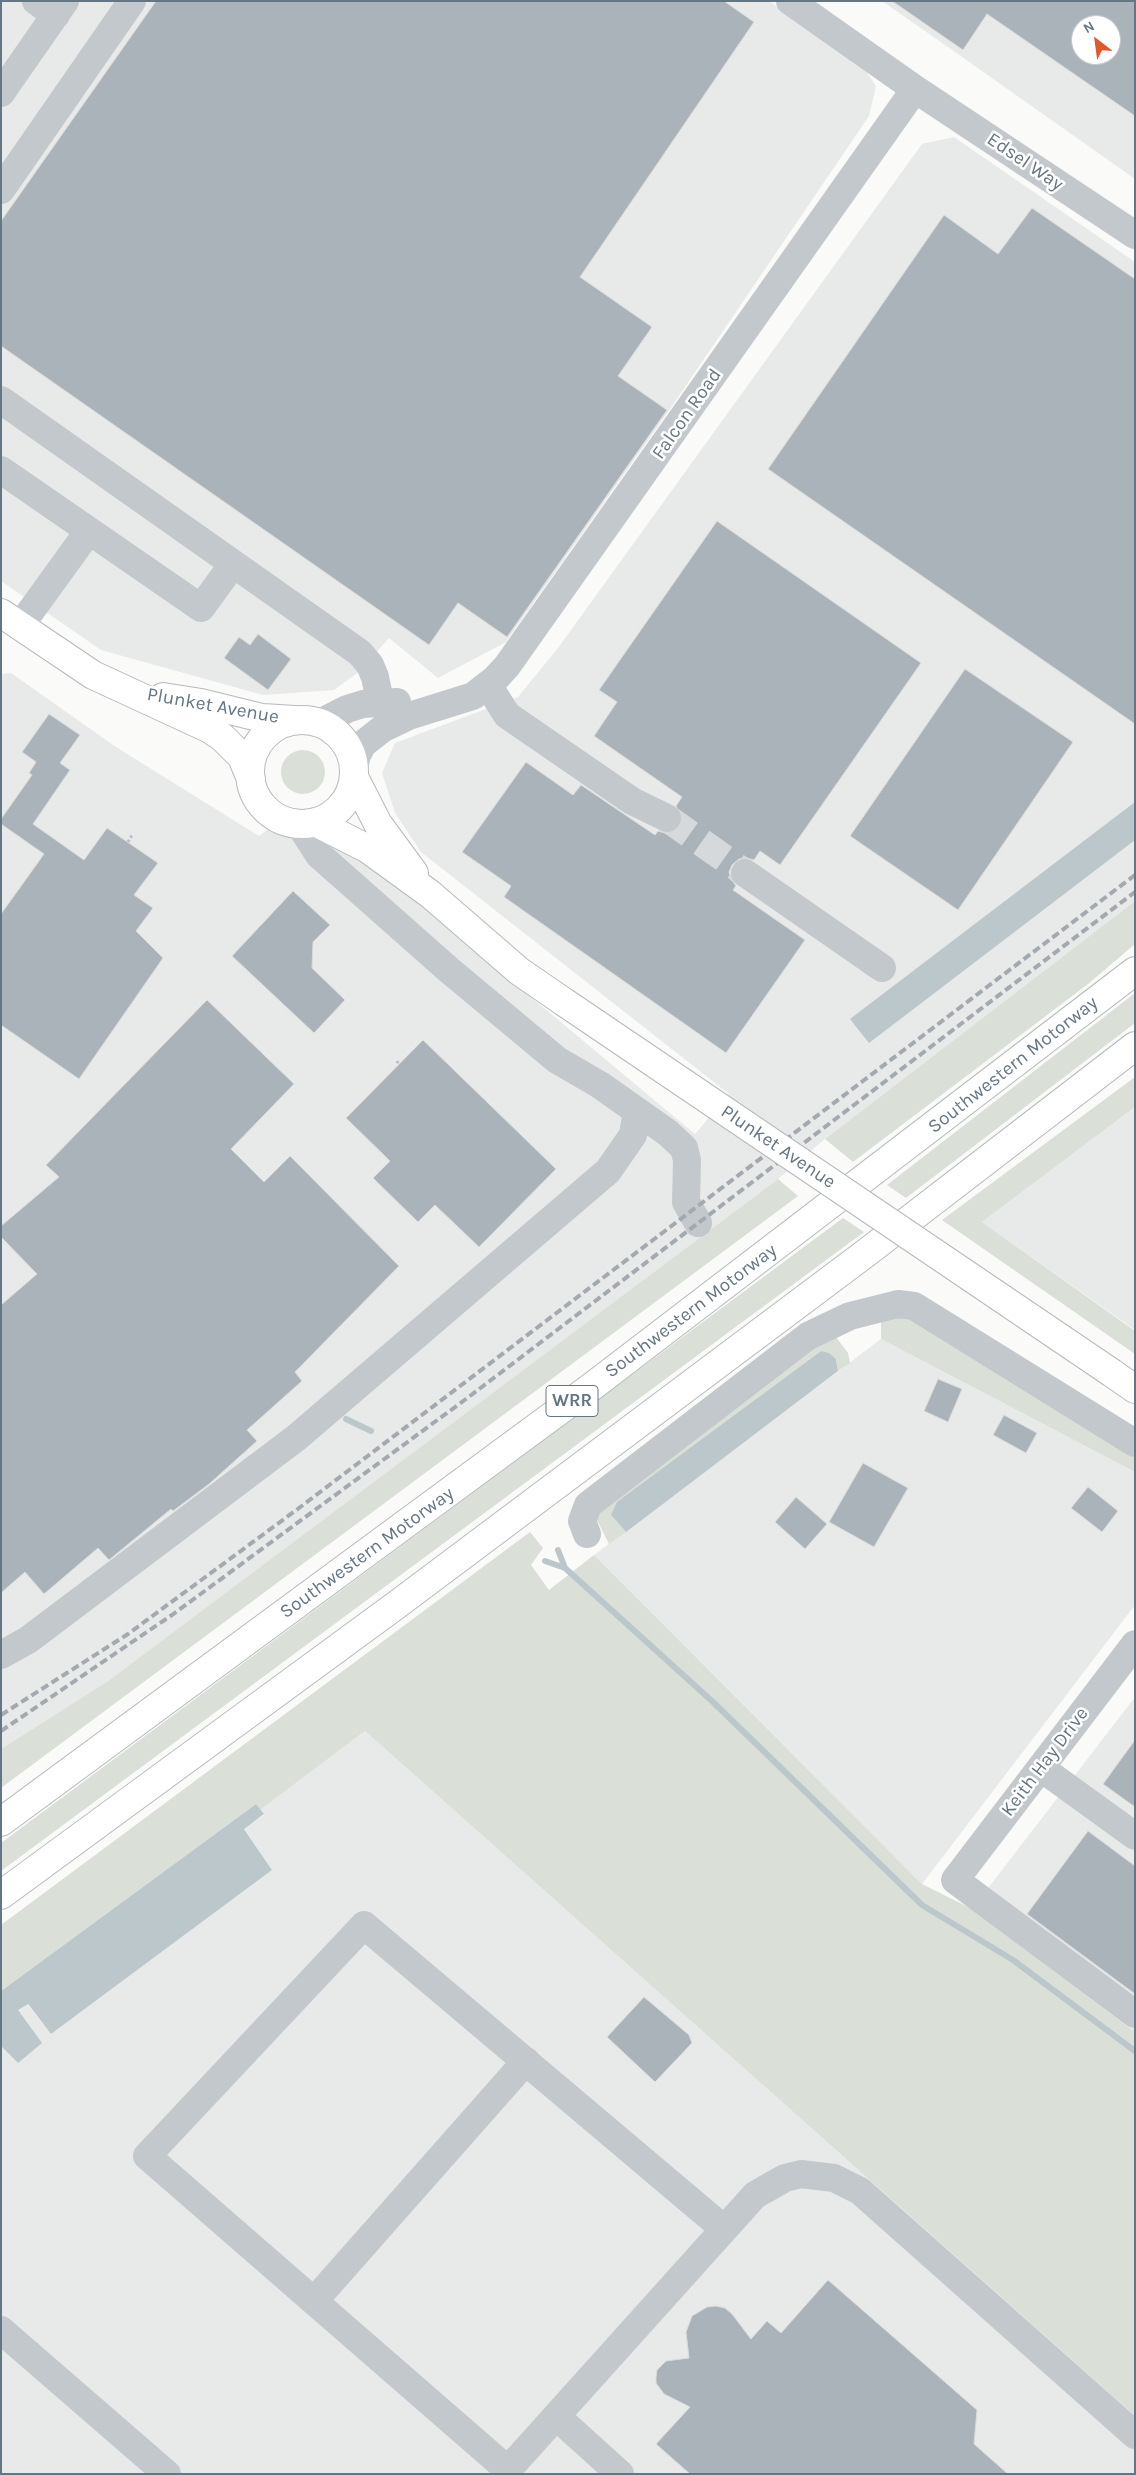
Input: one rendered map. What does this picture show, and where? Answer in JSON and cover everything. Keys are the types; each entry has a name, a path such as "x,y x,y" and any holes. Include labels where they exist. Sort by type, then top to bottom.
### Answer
{"main road":[{"name":"Plunket Avenue","path":"11,620 93,675 210,729 228,741 242,757 250,779"},
{"name":"Plunket Avenue","path":"132,692 202,703 262,718 307,722"},
{"path":"307,722 333,730 344,740 351,752 354,772 350,792 342,806 329,816 307,823 282,820 267,810 256,796 250,779 251,763 256,748 266,735 279,725 307,722"},
{"name":"Plunket Avenue","path":"354,772 364,802 430,894"},
{"name":"Plunket Avenue","path":"307,823 368,849 430,894 519,971 1135,1389"},
{"name":"Southwestern Motorway","path":"1,1822 587,1390 1135,971"},
{"path":"1,1894 395,1606 866,1253 1135,1046"}],"street":[{"path":"1,190 132,1"},
{"name":"Edsel Way","path":"790,1 915,89 1135,235"},
{"path":"1,93 52,6"},
{"name":"Falcon Road","path":"354,772 357,756 363,744 382,729 433,707 462,701 488,685 520,649 915,89"},
{"path":"1,400 360,654 370,665 375,677 380,702"},
{"path":"1,470 200,608 233,564"},
{"path":"11,620 88,532"},
{"path":"488,685 507,714 632,801 667,818"},
{"name":"Falcon Road","path":"307,722 347,709 380,702 407,702 433,707"},
{"path":"307,823 319,854 449,970 556,1060 600,1085 668,1133 684,1148 688,1160 686,1202 698,1223"},
{"path":"745,872 882,968"},
{"path":"1,1655 28,1640 303,1432 608,1171 633,1135 637,1111"},
{"path":"587,1534 582,1521 588,1505 808,1336 850,1316 898,1304 914,1306 1135,1443"},
{"name":"Keith Hay Drive","path":"1134,1646 956,1880 1135,2014"},
{"path":"1041,1768 1135,1836"},
{"path":"724,2229 364,1924 147,2156 506,2472 755,2195 785,2178 801,2174 834,2178 860,2191 1135,2435"},
{"path":"314,2301 526,2061"},
{"path":"1,2330 167,2474"},
{"path":"557,2417 620,2474"}],"path":[{"path":"128,842 132,835"}],"shaded area":[{"path":"1,1 769,1 862,65 876,86 869,116 670,409 506,642 438,678 389,638 360,671 334,690 263,695 101,650 1,581"},
{"path":"882,1 1135,1 1135,179"},
{"path":"954,137 1135,262 1135,901 825,1139 778,1179 108,1681 1,1749 1,674 11,673 116,747 259,836 267,830 292,839 330,842 364,858 695,1134 729,1094 421,852 395,813 382,773 395,743 518,697 558,648 922,144"},
{"path":"307,750 319,756 324,763 324,781 319,788 312,793 299,794 291,791 284,784 281,768 284,760 291,753"},
{"path":"1135,802 1135,840 869,1043 850,1019"},
{"path":"1135,901 1135,944 1088,984 853,1162 825,1139"},
{"path":"1135,993 1135,1023 906,1198 887,1185"},
{"path":"1135,1077 1135,1107 982,1222 1135,1331 1135,1354 942,1220"},
{"path":"1135,1107 1135,1330 982,1222"},
{"path":"778,1179 798,1196 1,1788 1,1749 108,1681"},
{"path":"843,1218 864,1232 1,1871 1,1843"},
{"path":"905,1310 1135,1450 1135,1472 881,1339 881,1314"},
{"path":"833,1333 848,1353 850,1363 838,1371 836,1359 821,1351 618,1502 611,1515 626,1532 609,1544 596,1518 599,1504"},
{"path":"881,1339 1135,1472 1135,1605 922,1884 594,1555"},
{"path":"821,1351 829,1353 836,1359 838,1371 626,1532 611,1515 617,1502"},
{"path":"530,1532 543,1548 531,1565 549,1590 594,1555 922,1884 972,1909 1135,2032 1135,2416 365,1731 260,1810 256,1804 1,1991 1,1925"},
{"path":"1135,1697 1135,2032 972,1909"},
{"path":"365,1731 1135,2416 1135,2474 1,2474 1,2046 18,2063 18,2010 27,2004 51,2034 272,1870 244,1828 264,1815 260,1810"},
{"path":"256,1804 264,1814 244,1829 272,1870 51,2034 28,2004 18,2010 42,2043 18,2063 1,2046 1,1991"}],"building":[{"path":"156,1 724,1 754,22 580,277 652,327 618,376 667,410 507,637 458,603 429,645 1,346 1,221"},
{"path":"892,1 1135,1 1135,116 987,14 963,50"},
{"path":"1032,208 1135,279 1135,724 768,469 944,215 998,254"},
{"path":"717,521 921,663 780,865 760,851 754,860 747,858 739,859 732,865 729,872 736,886 733,890 805,940 726,1053 504,897 511,886 462,852 526,762 573,795 581,785 655,835 658,831 668,834 675,831 681,825 682,816 676,806 682,797 594,736 617,702 599,690"},
{"path":"258,634 291,659 268,690 224,658 239,637 250,645"},
{"path":"965,669 1073,742 958,910 850,836"},
{"path":"49,714 80,735 60,763 70,770 33,824 84,860 107,828 158,863 134,895 153,908 136,931 163,958 79,1079 1,1025 1,914 44,854 1,824 1,819 32,775 29,773 36,762 22,752"},
{"path":"293,891 330,925 313,942 312,968 345,1000 314,1033 232,956"},
{"path":"207,1000 294,1084 231,1149 264,1182 290,1156 399,1266 295,1372 302,1381 247,1430 257,1441 209,1484 173,1511 171,1509 109,1560 98,1548 44,1594 25,1572 1,1593 1,1305 37,1274 1,1237 1,1226 59,1177 46,1165"},
{"path":"423,1040 556,1169 479,1247 435,1205 418,1222 373,1178 390,1161 346,1118"},
{"path":"938,1379 962,1389 948,1422 924,1411"},
{"path":"1004,1415 1037,1433 1026,1453 993,1435"},
{"path":"863,1463 908,1488 874,1547 829,1522"},
{"path":"1088,1487 1118,1511 1102,1532 1071,1508"},
{"path":"796,1497 827,1524 805,1549 775,1522"},
{"path":"1135,1740 1135,1807 1103,1784"},
{"path":"1088,1831 1135,1866 1135,1994 1027,1914"},
{"path":"644,1997 689,2035 692,2043 655,2082 607,2037"},
{"path":"828,2280 977,2410 974,2444 1008,2474 690,2474 656,2444 690,2407 664,2394 656,2383 656,2377 657,2370 666,2361 689,2358 686,2332 692,2316 707,2307 716,2306 725,2308 732,2314 751,2339 767,2321 781,2333"}],"waterway":[{"path":"346,1419 371,1431"},
{"path":"545,1561 565,1568 558,1550"},
{"path":"565,1568 713,1702 922,1905 1013,1960 1135,2051"}],"tunnel":[{"path":"667,818 745,873"}],"railway":[{"path":"1,1715 128,1634 295,1511 1135,875"},
{"path":"1,1731 172,1615 466,1399 1135,892"}]}
